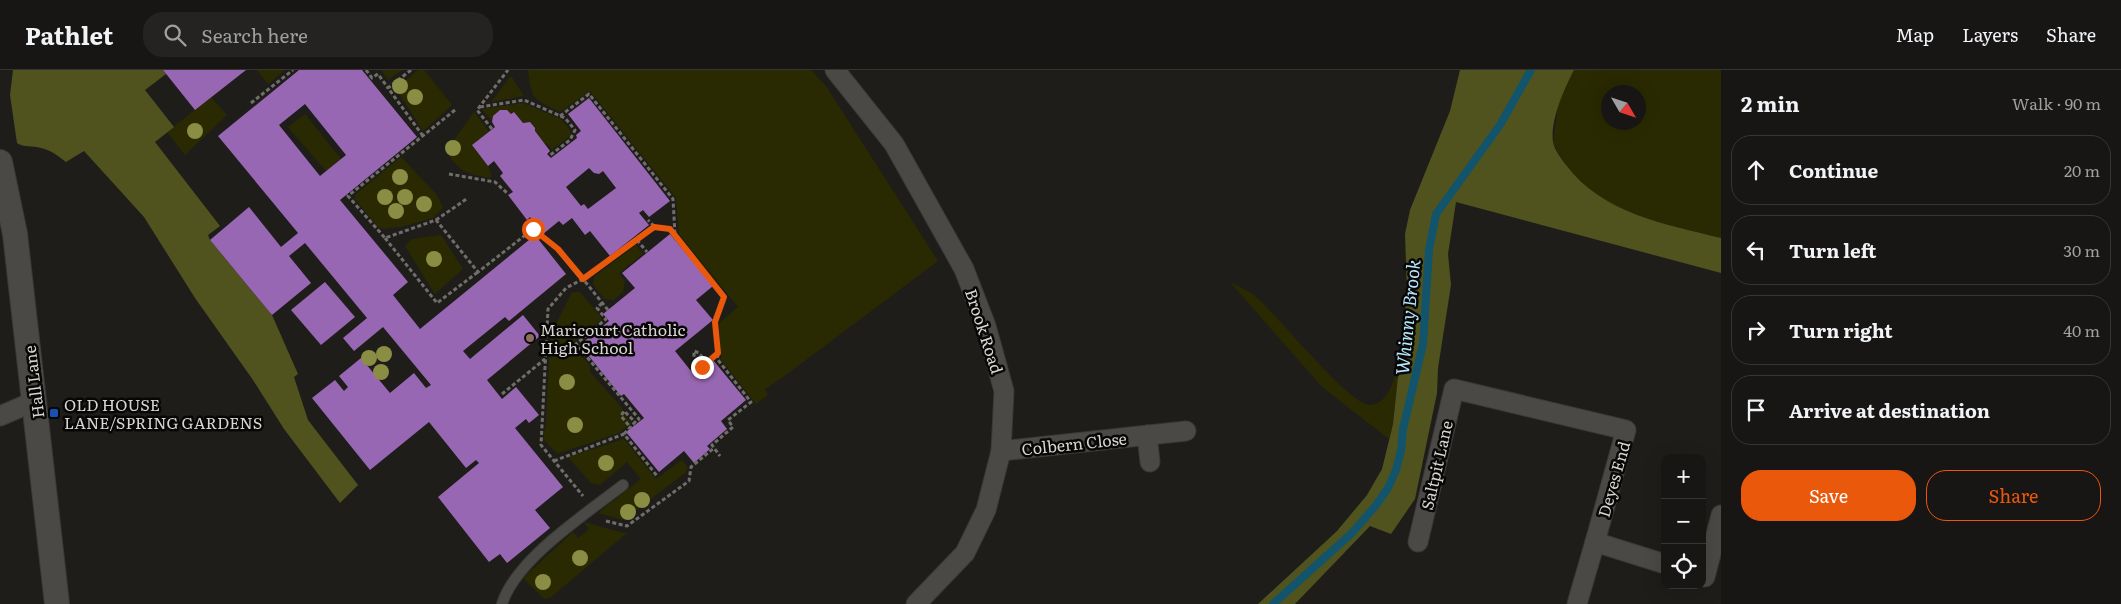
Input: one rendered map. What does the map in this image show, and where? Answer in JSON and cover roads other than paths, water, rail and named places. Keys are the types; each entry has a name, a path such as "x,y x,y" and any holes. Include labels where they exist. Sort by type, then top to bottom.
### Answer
{"street":[{"name":"Brook Road","path":"835,70 894,144 964,269 986,326 1004,391 1001,451 986,510 964,553 916,604"},
{"name":"Hall Lane","path":"1,168 15,234 57,604"},
{"name":"Saltpit Lane","path":"1418,542 1454,389"},
{"name":"Deyes End","path":"1454,389 1626,430 1595,542"},
{"path":"0,416 35,401"},
{"name":"Colbern Close","path":"1001,451 1186,431"},
{"name":"Colbern Close","path":"1147,435 1150,462"},
{"path":"1709,578 1721,515"},
{"path":"1577,604 1595,542 1661,563"}],"lane":[{"path":"502,604 507,591 521,569 547,545 623,484"}],"waterway":[{"name":"Whinny Brook","path":"1273,604 1352,533 1388,488 1396,470 1401,451 1403,429 1423,344 1429,250 1436,214 1500,125 1531,70"}],"place":[{"name":"Maricourt Catholic High School","path":"530,338"},
{"name":"OLD HOUSE LANE/SPRING GARDENS","path":"54,413"}]}
